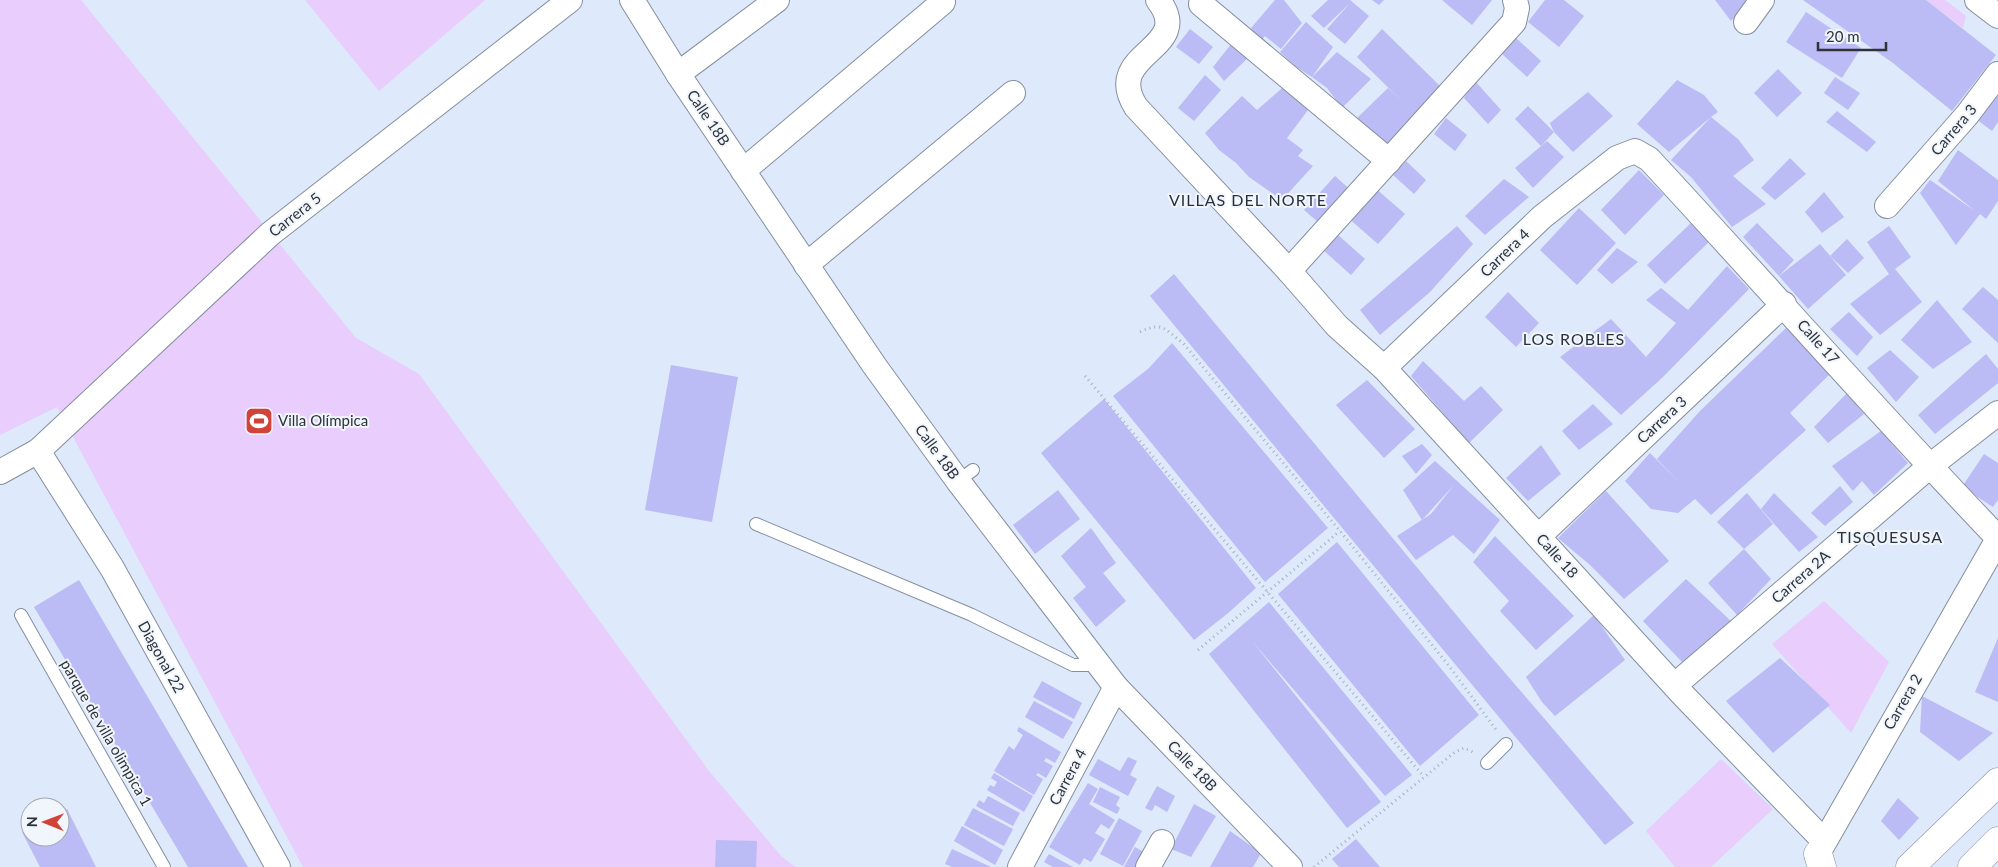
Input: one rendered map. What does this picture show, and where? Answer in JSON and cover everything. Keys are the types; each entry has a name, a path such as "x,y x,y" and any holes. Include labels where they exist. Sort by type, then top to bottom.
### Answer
{"main road":[{"path":"1910,867 1998,782"},
{"path":"1972,867 1998,841"}],"street":[{"name":"Carrera 5","path":"0,472 38,451 270,234 570,0"},
{"name":"Calle 18B","path":"632,0 678,74 874,365 965,476 1099,665 1116,687 1287,866"},
{"path":"678,74 777,0"},
{"path":"743,171 943,2 942,0"},
{"name":"Calle 18","path":"1158,0 1164,8 1168,27 1164,36 1130,71 1127,83 1128,95 1136,107 1289,271 1337,326 1384,368 1675,685 1818,857"},
{"path":"1289,271 1514,22 1517,8 1515,0"},
{"path":"1746,22 1762,0"},
{"path":"1977,0 1998,16"},
{"path":"1201,4 1389,161"},
{"name":"Carrera 3","path":"1887,206 1967,115 1998,74"},
{"path":"806,265 1013,93"},
{"name":"Calle 17","path":"1635,151 1649,159 1998,538"},
{"name":"Carrera 4","path":"1384,368 1542,217 1617,158 1635,151"},
{"name":"Carrera 3","path":"1539,536 1784,304"},
{"name":"Carrera 2A","path":"1675,685 1930,466 1998,413"},
{"name":"Diagonal 22","path":"38,451 112,568 278,867"},
{"name":"Carrera 2","path":"1818,857 1998,538"},
{"name":"Carrera 4","path":"1020,867 1116,687"},
{"path":"1148,867 1162,842"}],"lane":[{"path":"756,524 972,615 1073,665 1099,665"},
{"name":"parque de villa olimpica 1","path":"21,615 164,867"},
{"path":"1487,763 1506,744"}],"path":[{"path":"1140,332 1154,325 1161,326 1183,343 1340,531 1449,666 1506,744"},
{"path":"1085,376 1424,777"},
{"path":"1198,650 1266,591 1340,531"},
{"path":"1314,867 1455,752 1464,748 1473,751 1487,763"}],"shaded area":[{"name":"Villa Olímpica","path":"0,0 81,0 356,338 419,374 709,771 782,857 795,867 303,867 57,407 0,435"},
{"path":"305,0 485,0 379,91"},
{"path":"1926,0 1945,0 1966,16 1963,28"},
{"path":"1824,601 1889,662 1851,733 1772,644"},
{"path":"1721,759 1773,809 1711,867 1675,867 1646,831"}],"building":[{"path":"1275,0 1284,0 1302,23 1281,49 1265,36 1261,41 1251,28"},
{"path":"1328,0 1350,0 1369,16 1345,44 1327,29 1350,3 1324,28 1311,16"},
{"path":"1372,0 1384,0 1379,5"},
{"path":"1442,0 1492,0 1472,25"},
{"path":"1545,0 1564,0 1584,16 1559,47 1528,22"},
{"path":"1715,0 1747,0 1731,21"},
{"path":"1803,0 1926,0 1996,55 1952,111 1893,63"},
{"path":"1806,12 1861,48 1842,78 1786,42"},
{"path":"1306,22 1333,47 1312,77 1295,66 1280,52"},
{"path":"1190,29 1213,47 1199,64 1176,47"},
{"path":"1382,29 1440,86 1385,152 1353,122 1388,88 1402,101 1357,57"},
{"path":"1236,38 1253,53 1224,81 1213,67"},
{"path":"1516,38 1541,61 1527,77 1502,54"},
{"path":"1337,52 1371,79 1342,108 1327,88 1312,77"},
{"path":"1778,69 1802,93 1777,117 1754,93"},
{"path":"1205,75 1221,90 1194,121 1178,108"},
{"path":"1835,77 1860,93 1848,110 1824,93"},
{"path":"1677,80 1704,95 1718,112 1669,152 1637,124"},
{"path":"1475,81 1501,110 1488,124 1464,98"},
{"path":"1289,82 1311,106 1287,138 1303,150 1298,156 1313,166 1282,200 1249,177 1236,163 1219,150 1205,133 1242,96 1257,110"},
{"path":"1588,92 1613,116 1573,152 1554,132 1550,123"},
{"path":"1998,93 1998,122 1992,131 1972,116"},
{"path":"1528,106 1554,132 1541,146 1515,119"},
{"path":"1837,111 1876,142 1867,152 1826,122"},
{"path":"1711,117 1738,139 1754,160 1733,176 1766,204 1732,227 1691,177 1671,160"},
{"path":"1446,118 1467,135 1455,151 1434,134"},
{"path":"1547,141 1564,157 1533,188 1515,168"},
{"path":"1958,150 1998,180 1998,201 1986,219 1980,214 1956,245 1920,193 1930,180 1975,211 1938,181"},
{"path":"1790,158 1806,174 1775,200 1761,188"},
{"path":"1406,161 1426,180 1414,194 1393,175"},
{"path":"1639,170 1664,195 1625,235 1601,210"},
{"path":"1335,176 1355,194 1325,228 1304,210"},
{"path":"1504,179 1529,197 1485,235 1465,216"},
{"path":"1374,187 1405,214 1378,244 1347,217"},
{"path":"1824,192 1844,217 1822,233 1805,212"},
{"path":"1579,208 1616,243 1577,285 1540,250"},
{"path":"1691,223 1709,242 1665,284 1647,265"},
{"path":"1757,223 1794,260 1779,276 1743,237"},
{"path":"1457,226 1473,244 1430,292 1380,335 1360,310"},
{"path":"1889,226 1911,257 1895,269 1922,302 1880,335 1850,304 1889,274 1867,242"},
{"path":"1337,234 1365,259 1351,275 1323,250"},
{"path":"1847,239 1864,258 1848,273 1830,256"},
{"path":"1820,244 1846,275 1808,309 1779,276"},
{"path":"1617,248 1638,262 1612,284 1597,270"},
{"path":"1727,266 1749,289 1663,377 1621,415 1560,357 1611,319 1646,357 1676,323 1646,300 1661,288 1688,310"},
{"path":"1174,274 1487,652 1634,823 1605,845 1150,296"},
{"path":"1983,287 1998,300 1998,343 1962,309"},
{"path":"1508,292 1539,323 1516,347 1485,317"},
{"path":"1937,300 1972,342 1933,369 1901,340"},
{"path":"1849,312 1873,337 1857,356 1830,329"},
{"path":"1787,327 1831,373 1790,413 1806,430 1711,515 1695,499 1678,513 1651,509 1625,481 1650,453 1679,482 1657,459 1700,411"},
{"path":"1172,343 1328,528 1265,582 1113,396 1148,369"},
{"path":"1890,350 1919,377 1896,402 1867,368"},
{"path":"1986,354 1998,369 1998,383 1935,434 1918,415"},
{"path":"1423,361 1464,401 1481,386 1503,410 1469,443 1411,376"},
{"path":"671,365 738,377 712,522 645,510"},
{"path":"1367,380 1415,429 1384,458 1336,405"},
{"path":"1847,393 1864,414 1828,443 1814,427"},
{"path":"1104,399 1256,588 1194,640 1041,453"},
{"path":"1593,404 1613,424 1579,450 1562,431"},
{"path":"1881,431 1908,463 1874,495 1862,481 1853,491 1832,466"},
{"path":"1422,444 1432,455 1416,474 1402,456"},
{"path":"1541,445 1561,474 1528,501 1506,478"},
{"path":"1984,454 1998,463 1998,500 1993,507 1962,487"},
{"path":"1435,461 1500,520 1474,554 1453,535 1416,560 1397,536 1422,520 1403,490","holes":["1454,485 1431,514 1422,520"]},
{"path":"1840,486 1853,502 1825,526 1811,513"},
{"path":"1058,490 1080,519 1035,554 1013,525"},
{"path":"1606,491 1669,561 1624,599 1590,565 1558,538"},
{"path":"1747,493 1773,524 1744,549 1717,522"},
{"path":"1774,493 1818,537 1799,552 1761,509"},
{"path":"1091,528 1116,563 1103,573 1126,601 1096,627 1073,598 1086,587 1061,556"},
{"path":"1495,536 1574,616 1536,650 1500,611 1509,601 1473,562"},
{"path":"1337,542 1479,715 1420,766 1278,594"},
{"path":"1744,549 1771,579 1737,615 1708,583"},
{"path":"1686,579 1732,622 1683,663 1643,621"},
{"path":"79,580 248,867 188,867 34,607"},
{"path":"1269,602 1412,775 1385,796 1252,641 1381,802 1347,828 1209,654"},
{"path":"1594,615 1625,660 1555,716 1542,702 1526,677"},
{"path":"1998,638 1998,702 1975,692"},
{"path":"1780,658 1830,705 1773,753 1726,701"},
{"path":"1042,681 1082,703 1074,719 1033,697"},
{"path":"1922,696 1993,733 1959,761 1920,732"},
{"path":"1034,701 1073,722 1063,739 1025,717"},
{"path":"1019,727 1061,752 1055,763 1046,758 1044,761 1053,766 1046,778 1038,773 1036,775 1043,779 1034,795 994,771 1009,746 1014,750 1023,735 1017,731"},
{"path":"1128,757 1137,761 1130,775 1137,779 1128,796 1089,775 1098,759 1120,771"},
{"path":"994,773 1033,796 1024,812 987,790 990,785 994,787 997,782 991,778"},
{"path":"1088,783 1098,789 1089,804 1115,820 1109,829 1101,824 1095,833 1105,839 1091,862 1084,858 1080,865 1049,847"},
{"path":"1157,786 1175,796 1167,812 1155,805 1152,811 1145,808"},
{"path":"1100,787 1120,797 1116,805 1120,808 1117,814 1093,802"},
{"path":"988,796 1020,813 1013,826 976,806 979,800 984,803"},
{"path":"1898,798 1919,818 1899,840 1881,821"},
{"path":"1194,804 1216,816 1191,857 1171,849"},
{"path":"973,808 1013,829 1004,846 964,825"},
{"path":"70,815 96,867 40,867 30,847 70,847"},
{"path":"1119,818 1142,831 1123,866 1100,854"},
{"path":"962,826 1003,850 995,865 954,841"},
{"path":"1230,831 1261,853 1253,867 1210,867"},
{"path":"1356,839 1380,867 1339,867 1332,859"},
{"path":"716,840 757,841 756,867 715,867"},
{"path":"1135,847 1147,854 1140,867 1124,867"},
{"path":"952,849 991,867 952,867 945,864"},
{"path":"1049,854 1073,867 1053,867 1044,862"}],"place":[{"name":"Villa Olímpica","path":"259,421"}],"district":[{"name":"VILLAS DEL NORTE","path":"1248,200"},
{"name":"LOS ROBLES","path":"1574,339"},
{"name":"TISQUESUSA","path":"1890,537"}]}
